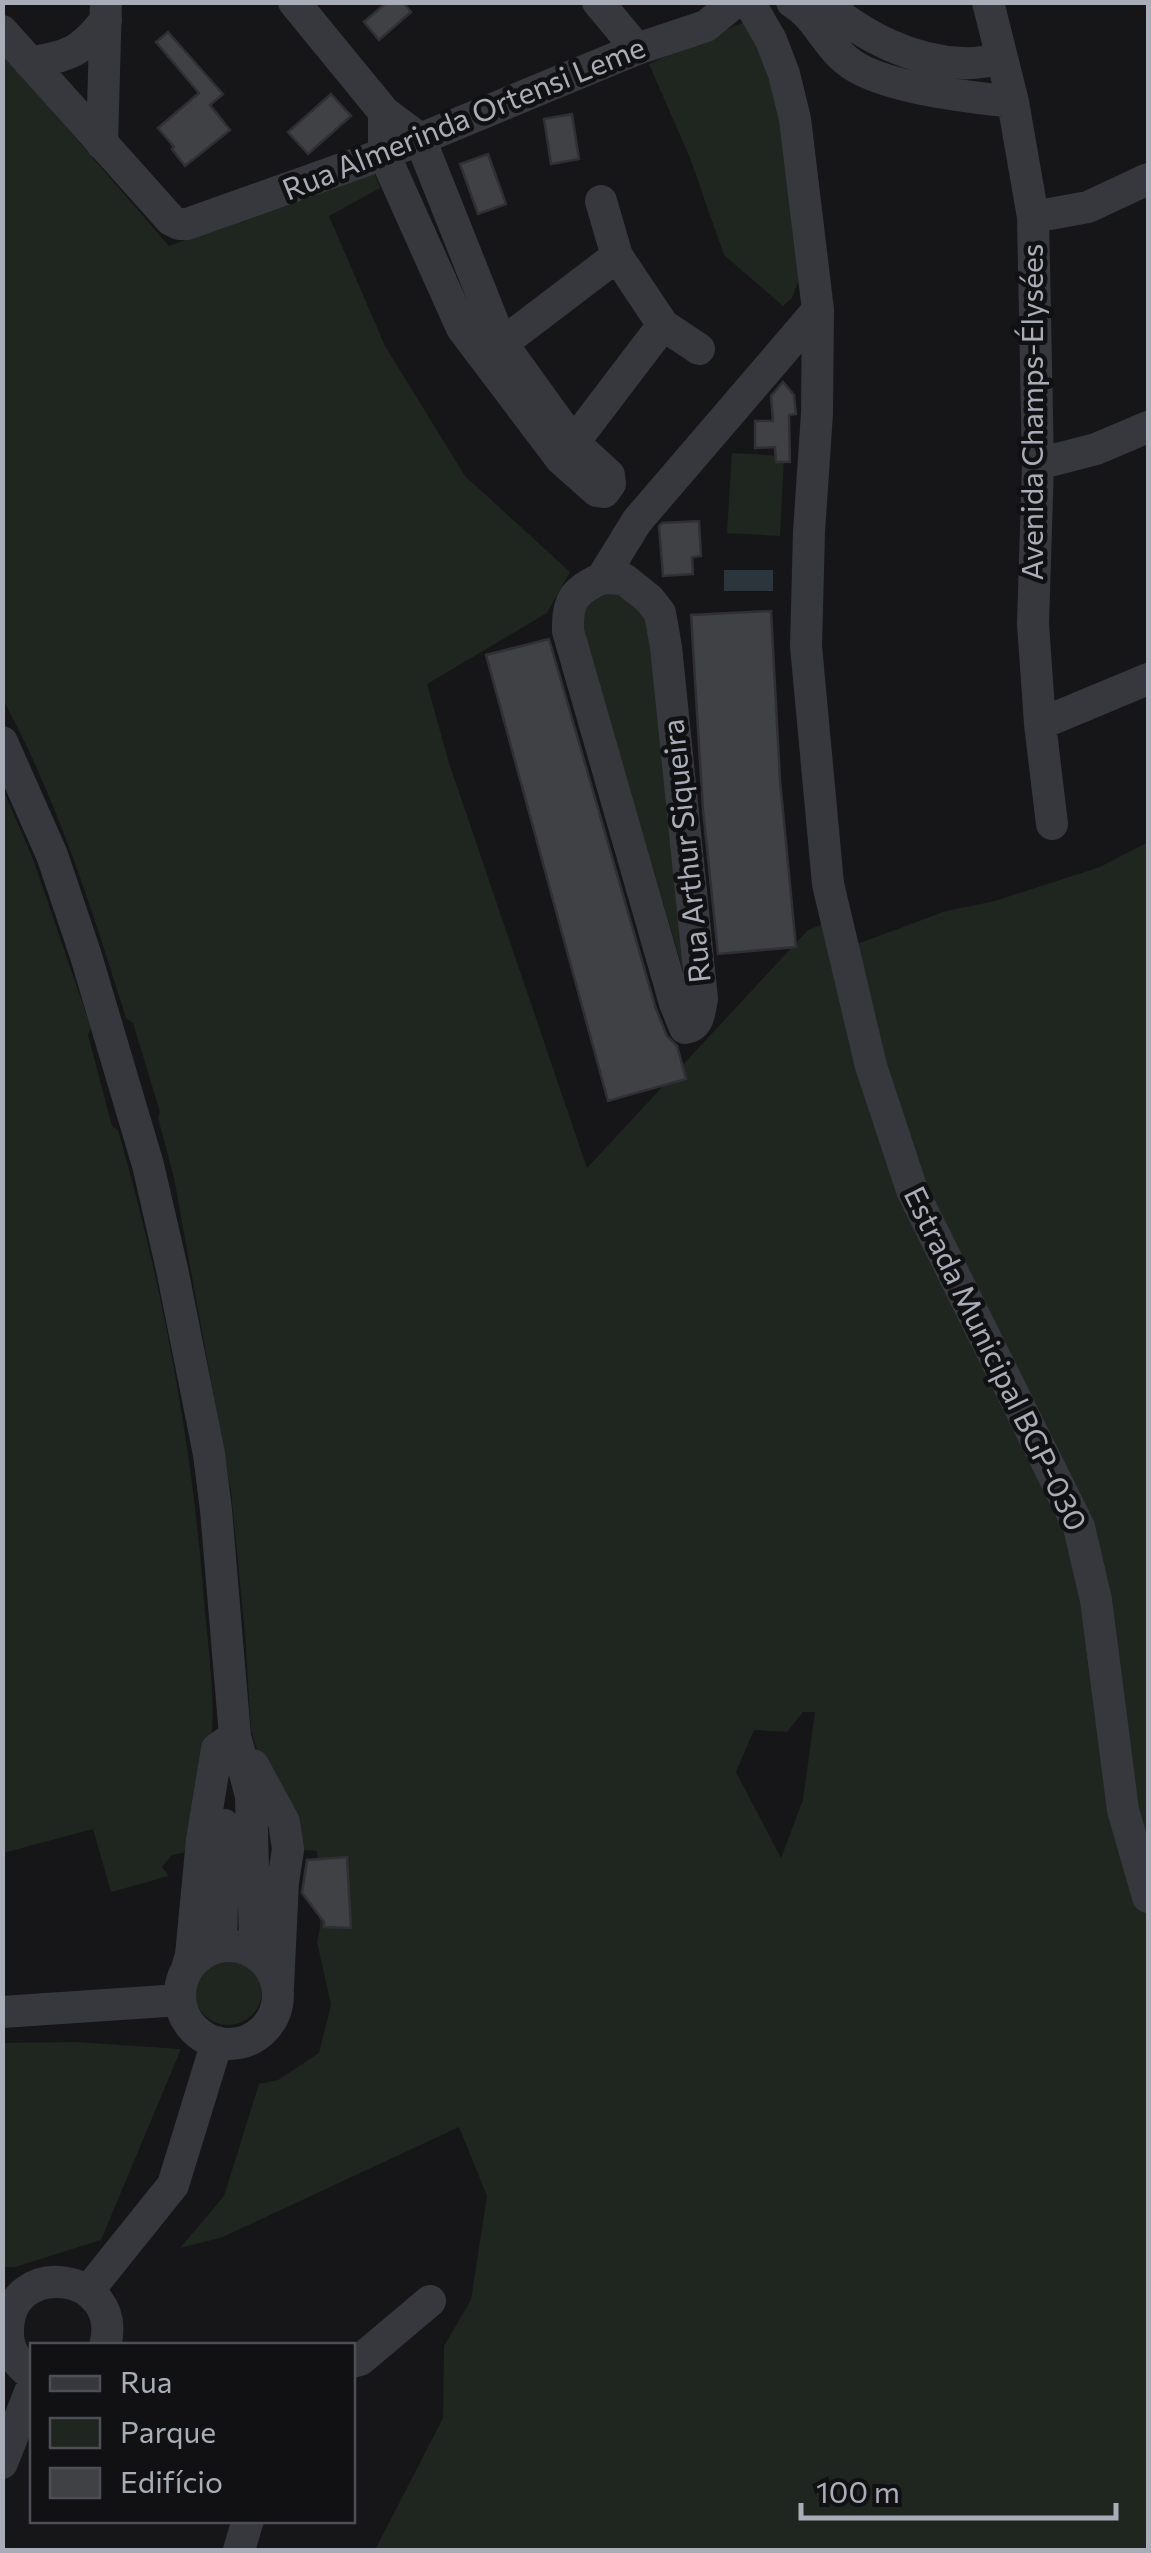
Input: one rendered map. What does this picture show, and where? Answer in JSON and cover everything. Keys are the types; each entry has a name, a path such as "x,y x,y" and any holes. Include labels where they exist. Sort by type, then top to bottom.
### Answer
{"street":[{"path":"294,2 384,112 420,139 462,244 493,350"},
{"path":"598,2 637,49"},
{"name":"Rua Almerinda Ortensi Leme","path":"102,144 171,220 188,224 384,154 637,49 706,26 735,2"},
{"path":"750,2 771,40 796,120 818,310"},
{"path":"792,2 804,9 846,61 864,72 949,94 1013,102"},
{"path":"823,2 843,20 895,48 965,63 1002,59"},
{"name":"Avenida Champs-Élysées","path":"988,2 1013,102 1032,217 1038,464 1033,624 1052,824"},
{"path":"30,64 72,53 88,43 106,11"},
{"path":"102,144 106,11"},
{"path":"2,31 102,144"},
{"path":"384,112 384,154 462,328 493,350 567,451 663,325"},
{"path":"1032,217 1088,207 1148,179"},
{"path":"601,201 617,256 663,325 699,349"},
{"path":"431,257 462,244"},
{"path":"493,350 617,256"},
{"name":"Rua Arthur Siqueira","path":"602,578 624,579 660,613 702,999 698,1022 692,1027 685,1028 675,1003 568,631 570,600 602,578 637,521 818,310"},
{"name":"Estrada Municipal BGP-030","path":"818,310 806,646 828,884 871,1066 912,1190 1080,1527 1096,1600 1123,1810 1148,1898"},
{"path":"1038,464 1096,449 1148,427"},
{"path":"1040,724 1148,679"},
{"path":"2,742 64,888 148,1165 172,1269 209,1454 234,1736 249,1790 244,1947"},
{"path":"234,1736 249,1790 284,1822 288,1849 277,2004 262,2031 248,2040 232,2043 217,2042 192,2026 184,2014 183,1986 191,1955 202,1840 217,1749 234,1736"},
{"path":"2,2012 183,1986 204,1953 244,1947 282,1914"},
{"path":"244,1947 267,1963 278,1988"},
{"path":"88,2290 172,2185 217,2042"},
{"path":"30,2374 13,2355 8,2339 8,2305 39,2284 56,2280 88,2290 108,2324 105,2343"},
{"path":"355,2361 430,2301"},
{"path":"2,2463 30,2392"},
{"path":"239,2550 247,2523"}],"green space":[{"path":"744,22 767,66 786,137 800,277 792,298 783,306 724,255 690,158 649,64"},
{"path":"2,53 169,246 373,169 380,188 329,216 385,346 465,476 570,572 547,613 427,684 449,763 587,1168 808,930 845,915 852,946 946,911 995,901 1100,867 1148,842 1148,2550 375,2550 443,2418 444,2346 471,2300 487,2196 459,2127 223,2237 180,2248 224,2196 259,2084 278,2080 319,2053 331,2005 317,1942 317,1851 304,1850 303,1861 296,1861 251,1730 231,1491 174,1178 158,1118 160,1112 133,1023 126,1018 72,856 41,777 3,700","holes":["803,1712 815,1712 803,1800 781,1858 736,1772 754,1730 787,1732","347,1857 351,1927 324,1927 324,1859"]},
{"path":"732,453 784,456 780,536 727,533"},
{"path":"603,593 618,594 654,624 689,991 583,630 588,601"},
{"path":"2,787 33,859 91,1028 88,1035 112,1126 118,1130 134,1188 173,1363 199,1540 213,1709 208,1769 193,1842 183,1853 172,1855 162,1867 169,1876 111,1892 93,1829 3,1853"},
{"path":"228,1957 241,1959 252,1967 260,1978 260,2004 252,2015 241,2023 228,2025 215,2023 204,2015 196,2004 194,1991 196,1978 204,1967 215,1959"},
{"path":"77,2042 181,2049 101,2240 15,2267 3,2267 3,2043"}],"shaded area":[{"path":"724,570 773,570 773,591 724,591"}],"building":[{"path":"387,2 403,2 411,12 379,40 364,22"},
{"path":"168,32 223,94 210,105 230,130 185,166 158,128 199,93 156,42"},
{"path":"331,94 351,116 308,154 288,132"},
{"path":"572,114 579,159 551,164 544,119"},
{"path":"488,154 506,204 478,214 460,164"},
{"path":"783,382 794,395 796,414 789,415 790,462 776,462 775,447 755,448 755,421 773,421 771,396"},
{"path":"699,521 701,556 692,557 693,574 663,576 659,526"},
{"path":"771,611 780,780 796,947 718,954 703,810 691,615"},
{"path":"549,639 656,1009 667,1036 677,1046 686,1079 608,1101 486,655"},
{"path":"347,1857 351,1928 324,1927 302,1893 307,1860"}]}
